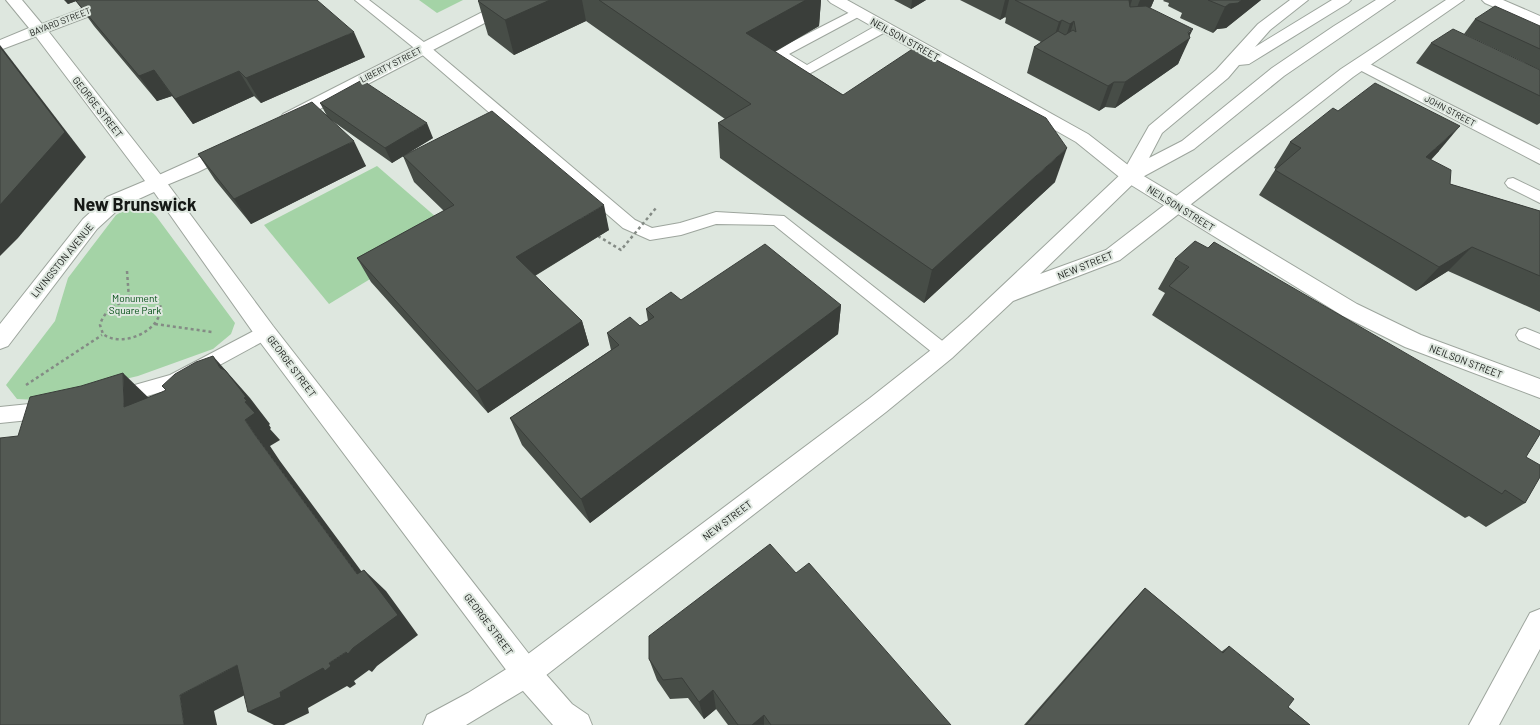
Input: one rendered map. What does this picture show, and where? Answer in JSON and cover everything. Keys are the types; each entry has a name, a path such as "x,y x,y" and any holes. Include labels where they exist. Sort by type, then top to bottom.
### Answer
{"street":[{"name":"GEORGE STREET","path":"14,0 39,30 157,183 265,332 526,673 562,714 578,725"},
{"name":"BAYARD STREET","path":"0,45 119,0"},
{"name":"LIBERTY STREET","path":"276,124 518,0"},
{"name":"NEILSON STREET","path":"836,0 1082,138 1130,176 1350,310 1413,341 1540,389"},
{"path":"1130,176 1155,130 1222,74 1264,27 1300,0"},
{"path":"1222,74 1343,0"},
{"path":"1130,176 1188,145 1278,72 1340,29 1387,0"},
{"name":"NEW STREET","path":"1005,296 1113,255 1360,64 1456,0"},
{"path":"1490,0 1540,22"},
{"name":"JOHN STREET","path":"1360,64 1540,158"},
{"path":"157,183 192,168 241,143"},
{"name":"NEW STREET","path":"436,725 478,703 526,673 878,405 944,352 1005,296 1130,176"},
{"name":"LIVINGSTON AVENUE","path":"0,340 90,224 114,202 157,183"},
{"path":"1484,725 1540,622"}],"lane":[{"path":"361,0 424,49 629,224 650,234 681,229 716,218 778,220 944,352"},
{"path":"858,12 779,54 807,71 884,27"},
{"path":"1513,183 1540,198"},
{"path":"100,402 175,382 265,332"},
{"path":"0,415 69,409"}],"path":[{"path":"598,236 621,250 656,208"},
{"path":"128,271 129,299"},
{"path":"139,297 156,299 160,304 162,310 160,317 155,324 136,337 126,340 116,341 108,339 102,335 100,330 100,323 110,309 129,299 139,297"},
{"path":"155,324 220,333"},
{"path":"25,386 102,335"}],"green space":[{"path":"419,0 463,0 437,13"},
{"path":"377,166 451,230 329,304 264,225"},
{"name":"Monument Square Park","path":"132,206 146,206 156,216 235,323 231,334 213,349 138,376 37,400 17,399 6,385 55,321 68,278 116,215"}],"building":[{"path":"317,0 354,32 246,78 239,71 175,99 154,70 139,76 76,1"},
{"path":"550,0 505,20 478,1"},
{"path":"599,0 806,0 746,33 843,95 914,48 1046,118 1067,148 932,270 718,123 751,104"},
{"path":"1015,0 1129,0 1130,7 1146,6 1193,29 1188,32 1190,38 1125,82 1114,82 1108,86 1034,47 1058,31 1065,35 1073,30 1076,32 1074,21 1070,24 1062,20 1059,22"},
{"path":"1208,0 1242,0 1238,3 1229,4 1225,7"},
{"path":"1495,6 1540,26 1540,49 1475,19"},
{"path":"1453,29 1540,70 1540,96 1431,43"},
{"path":"0,47 65,132 0,205"},
{"path":"362,80 427,123 385,148 320,103"},
{"path":"1375,83 1460,126 1426,157 1451,170 1450,184 1540,211 1540,276 1472,247 1439,267 1275,170 1301,148 1290,142 1333,108 1338,111"},
{"path":"312,102 354,141 234,199 198,154"},
{"path":"492,111 604,205 516,257 582,321 477,391 357,258 454,205 403,156"},
{"path":"1195,241 1208,248 1214,242 1540,431 1540,434 1526,457 1540,465 1540,477 1525,503 1505,490 1502,494 1169,286 1189,267 1175,259"},
{"path":"765,244 841,305 581,499 510,418 619,345 607,333 630,317 640,326 654,317 646,309 671,292 681,300"},
{"path":"213,356 220,368 225,370 246,397 244,398 247,401 245,402 255,413 245,420 255,435 357,574 364,570 398,615 353,648 348,654 346,652 329,663 331,666 325,671 323,668 280,692 281,697 248,712 237,665 180,695 184,725 0,725 0,438 18,436 30,397 81,386 123,373 124,407 166,390 162,386 175,374 196,362"},
{"path":"770,544 796,573 809,563 951,725 771,725 764,715 752,725 738,725 713,690 699,702 682,678 663,680 649,659 649,636"},
{"path":"1145,588 1223,653 1229,646 1294,699 1288,707 1310,725 1026,725"}],"district":[{"name":"New Brunswick","path":"135,205"}]}
